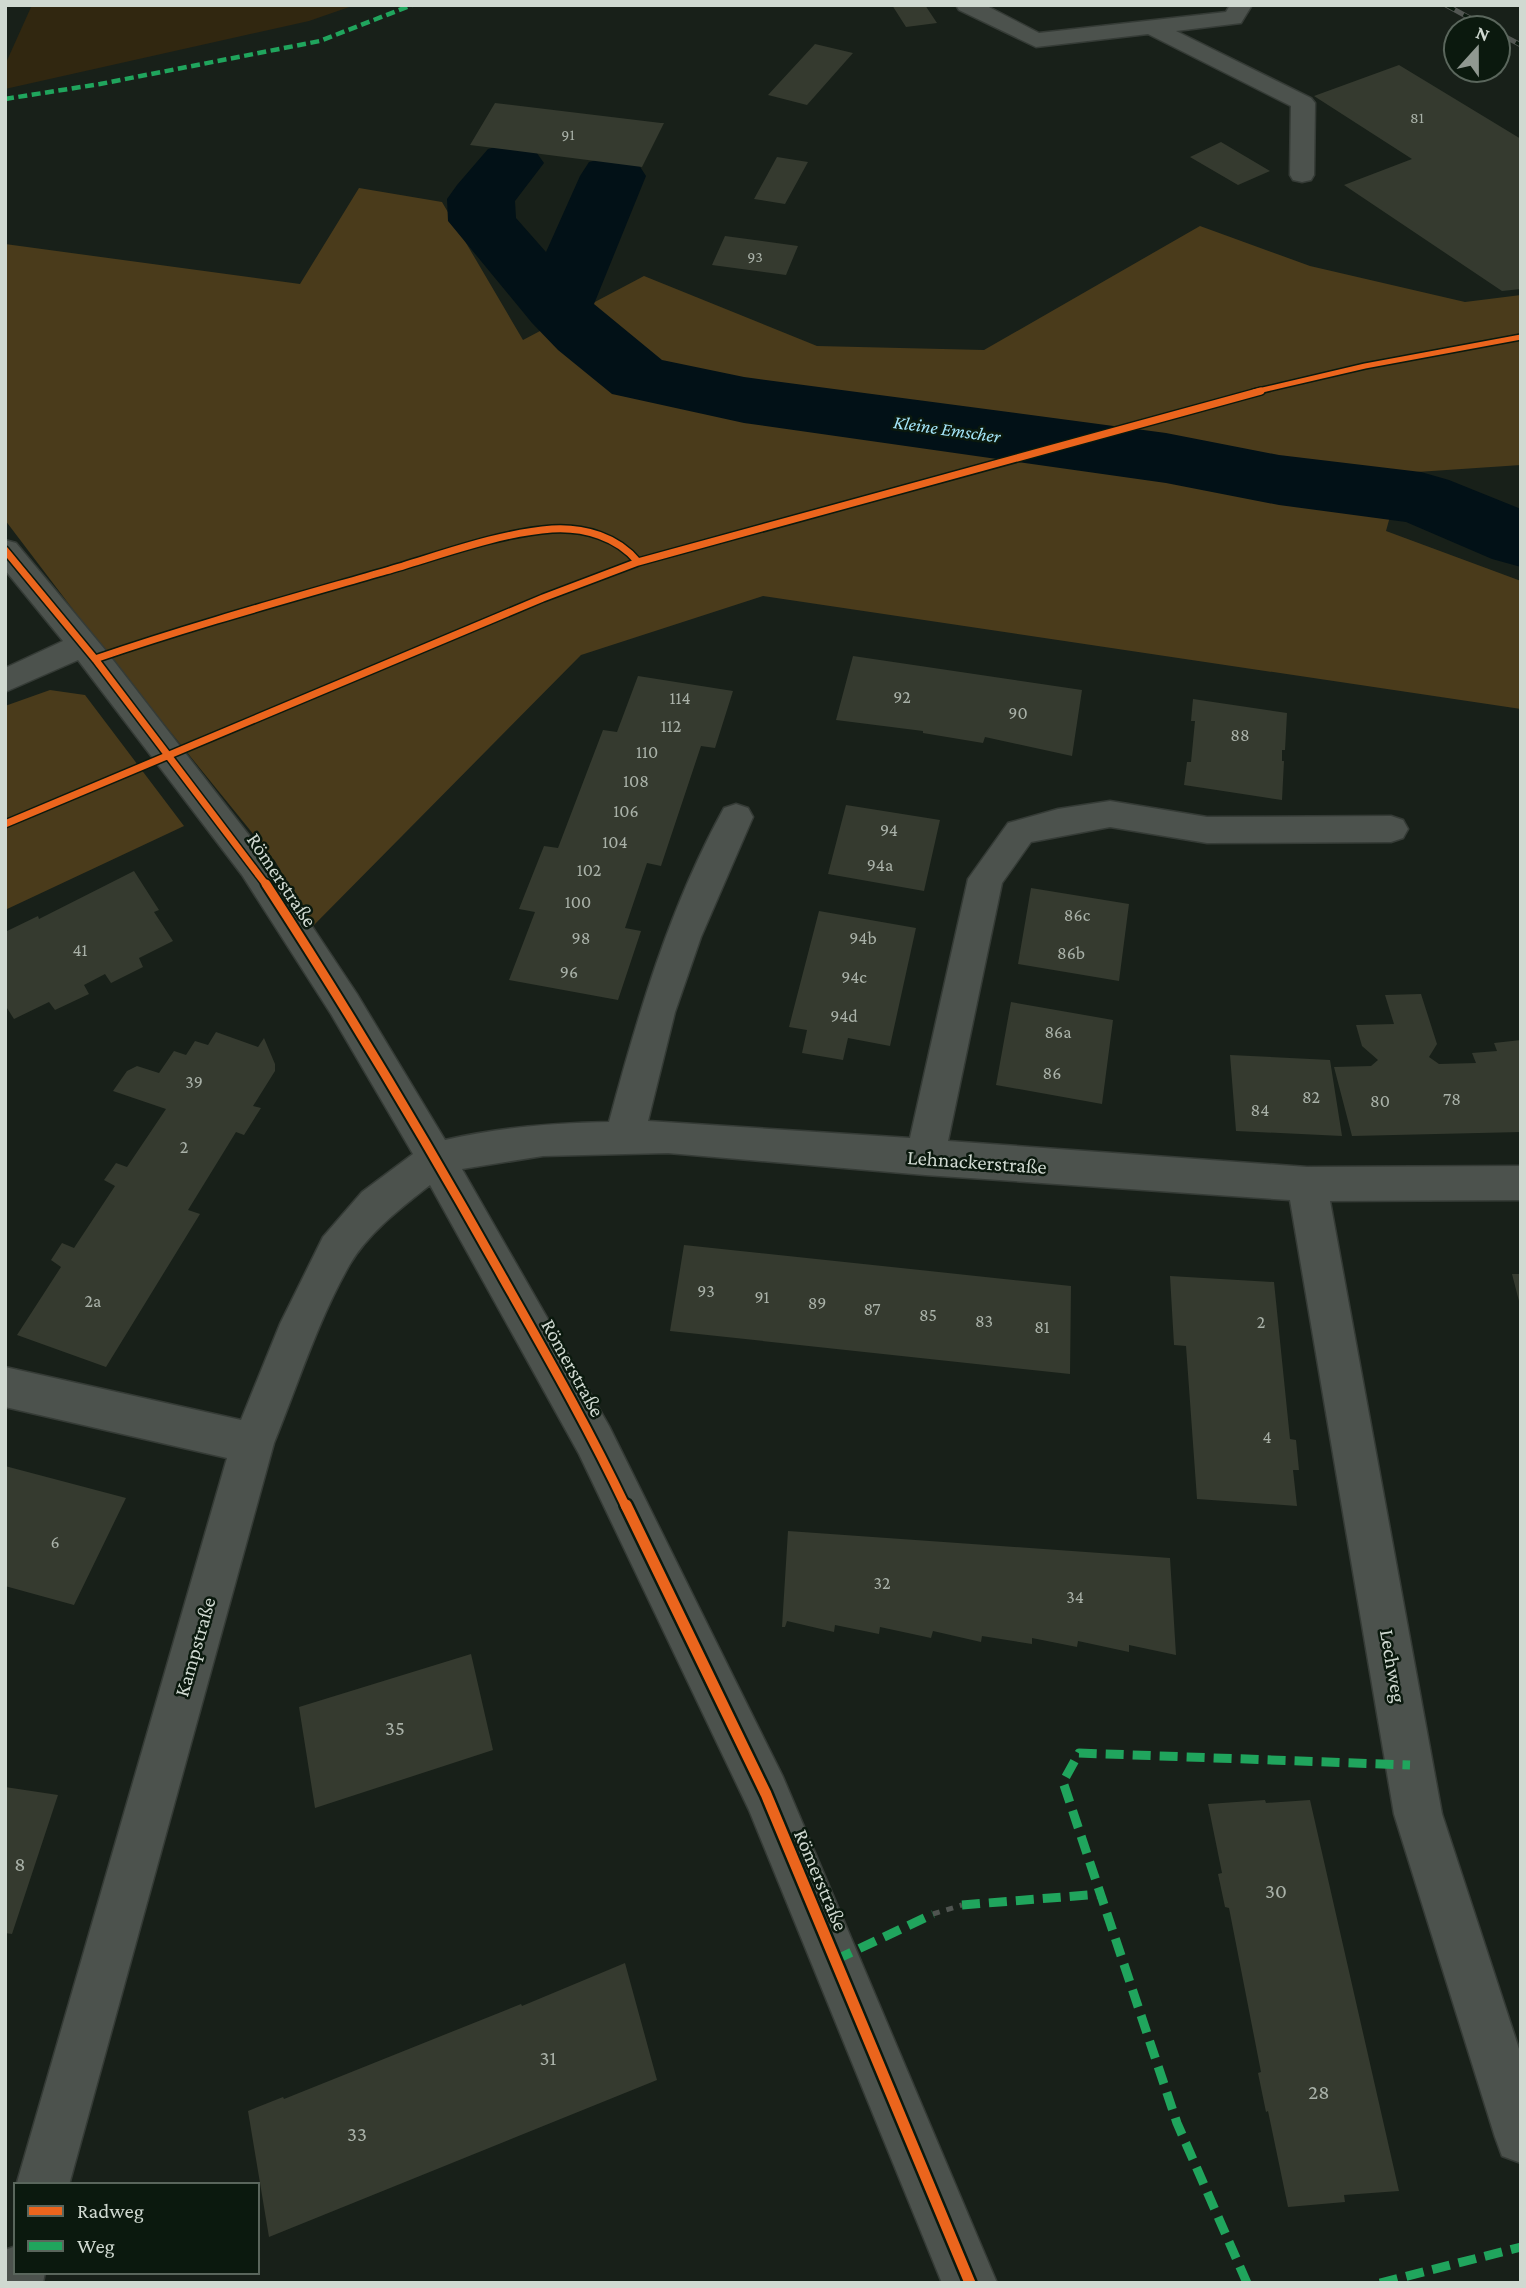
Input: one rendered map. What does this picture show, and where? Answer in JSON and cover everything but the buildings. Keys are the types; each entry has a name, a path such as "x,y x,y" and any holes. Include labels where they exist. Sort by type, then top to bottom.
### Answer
{"street":[{"path":"967,5 1036,40 1233,18 1241,5"},
{"path":"1151,27 1303,103 1302,175"},
{"name":"Römerstraße","path":"5,550 83,645 254,866 344,1004 436,1159 594,1440 766,1794 970,2283"},
{"path":"5,681 83,645"},
{"path":"925,1158 985,879 1020,832 1058,822 1110,814 1207,830 1391,829"},
{"path":"624,1138 657,1012 683,936 736,817"},
{"name":"Lehnackerstraße","path":"436,1159 486,1147 543,1140 668,1137 1307,1184 1521,1183"},
{"name":"Kampstraße","path":"43,2183 253,1443 301,1324 337,1250 376,1205 436,1159"},
{"name":"Lechweg","path":"1307,1184 1419,1814 1521,2137"},
{"path":"5,1387 253,1443"}],"path":[{"path":"933,1914 962,1905"}],"shaded area":[{"path":"32,5 355,5 309,21 5,89 5,65"},
{"path":"359,188 442,202 523,340 644,276 817,346 984,350 1200,226 1310,266 1465,302 1521,295 1521,465 1402,473 1386,531 1521,581 1521,709 763,596 581,655 313,926 275,861 100,645 5,520 5,244 300,284"},
{"path":"50,690 85,695 184,826 5,910 5,706"}],"waterway":[{"name":"Kleine Emscher","path":"511,163 481,199 482,221 557,308"},
{"name":"Kleine Emscher","path":"557,308 613,176"},
{"name":"Kleine Emscher","path":"557,308 584,335 638,378 744,400 1166,458 1279,480 1421,498 1521,540"}],"railway":[{"path":"1446,5 1462,14"},
{"path":"1512,40 1521,45"}],"marked path":[{"path":"5,99 100,84 320,41 412,5"},
{"path":"1247,2283 1177,2123 1063,1782 1079,1753 1410,1765"},
{"path":"962,1905 1101,1894"},
{"path":"835,1960 933,1914"},
{"path":"1380,2283 1521,2247"}],"cycle path":[{"path":"5,824 543,598 638,562 1235,397 1365,366 1521,337"},
{"path":"95,659 168,634 490,541 553,529 597,534 626,547 638,562"},
{"path":"5,550 95,659 254,866 344,1004 436,1159 594,1440 766,1794 970,2283"}]}
